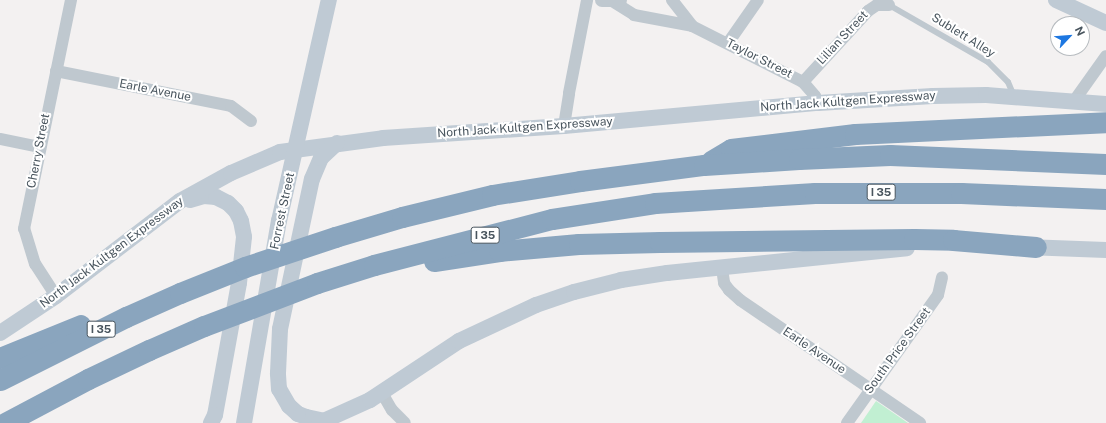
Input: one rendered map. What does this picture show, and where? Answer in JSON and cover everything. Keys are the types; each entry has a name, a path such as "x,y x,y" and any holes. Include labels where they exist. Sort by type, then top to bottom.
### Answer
{"highway":[{"path":"704,165 731,149 855,134 1106,122"},
{"name":"I 35","path":"0,380 97,331 204,284 335,237 402,216 492,195 565,183 704,165 799,159 890,155 1106,164"},
{"name":"I 35","path":"5,423 88,379 149,350 204,326 317,283 374,265 552,219 607,209 767,195 865,192 961,193 1106,199"},
{"path":"317,283 429,262 499,251 579,244 776,239 914,239 961,240 1036,248"},
{"path":"0,358 114,312 204,284"}],"main road":[{"name":"Forrest Street","path":"244,423 279,221 329,0"},
{"path":"1056,0 1106,23"},
{"name":"North Jack Kultgen Expressway","path":"0,334 56,296 174,205 207,185 252,163 280,152 296,148 383,138 564,126 818,103 964,94 1106,104"},
{"path":"337,143 321,158 316,168 303,215 280,329 278,373 279,389 284,400 298,414 322,422 382,393 458,341 536,305 574,292 621,280 667,273 901,248 947,246 1106,250"},
{"path":"174,205 204,196 216,197 228,203 236,211 241,221 244,237 239,283 215,415 211,423"}],"street":[{"name":"Cherry Street","path":"56,296 35,264 24,229 71,0"},
{"path":"564,126 568,93 587,0"},
{"name":"Taylor Street","path":"612,0 634,14 692,26 728,43 803,82 815,96 818,103"},
{"name":"Taylor Street","path":"672,0 692,26"},
{"path":"728,43 758,0"},
{"name":"Lilian Street","path":"803,82 868,11 877,5 889,5"},
{"path":"1074,101 1106,56"},
{"name":"Earle Avenue","path":"56,71 231,106 251,121"},
{"path":"0,139 40,146"},
{"name":"Earle Avenue","path":"722,268 724,283 740,300 920,423"},
{"name":"South Price Street","path":"847,423 938,295 942,278"},
{"path":"382,393 392,418 405,423"}],"lane":[{"name":"Sublett Alley","path":"889,5 988,62 1008,82 1015,97"}],"green space":[{"path":"876,401 908,423 861,423"}]}
